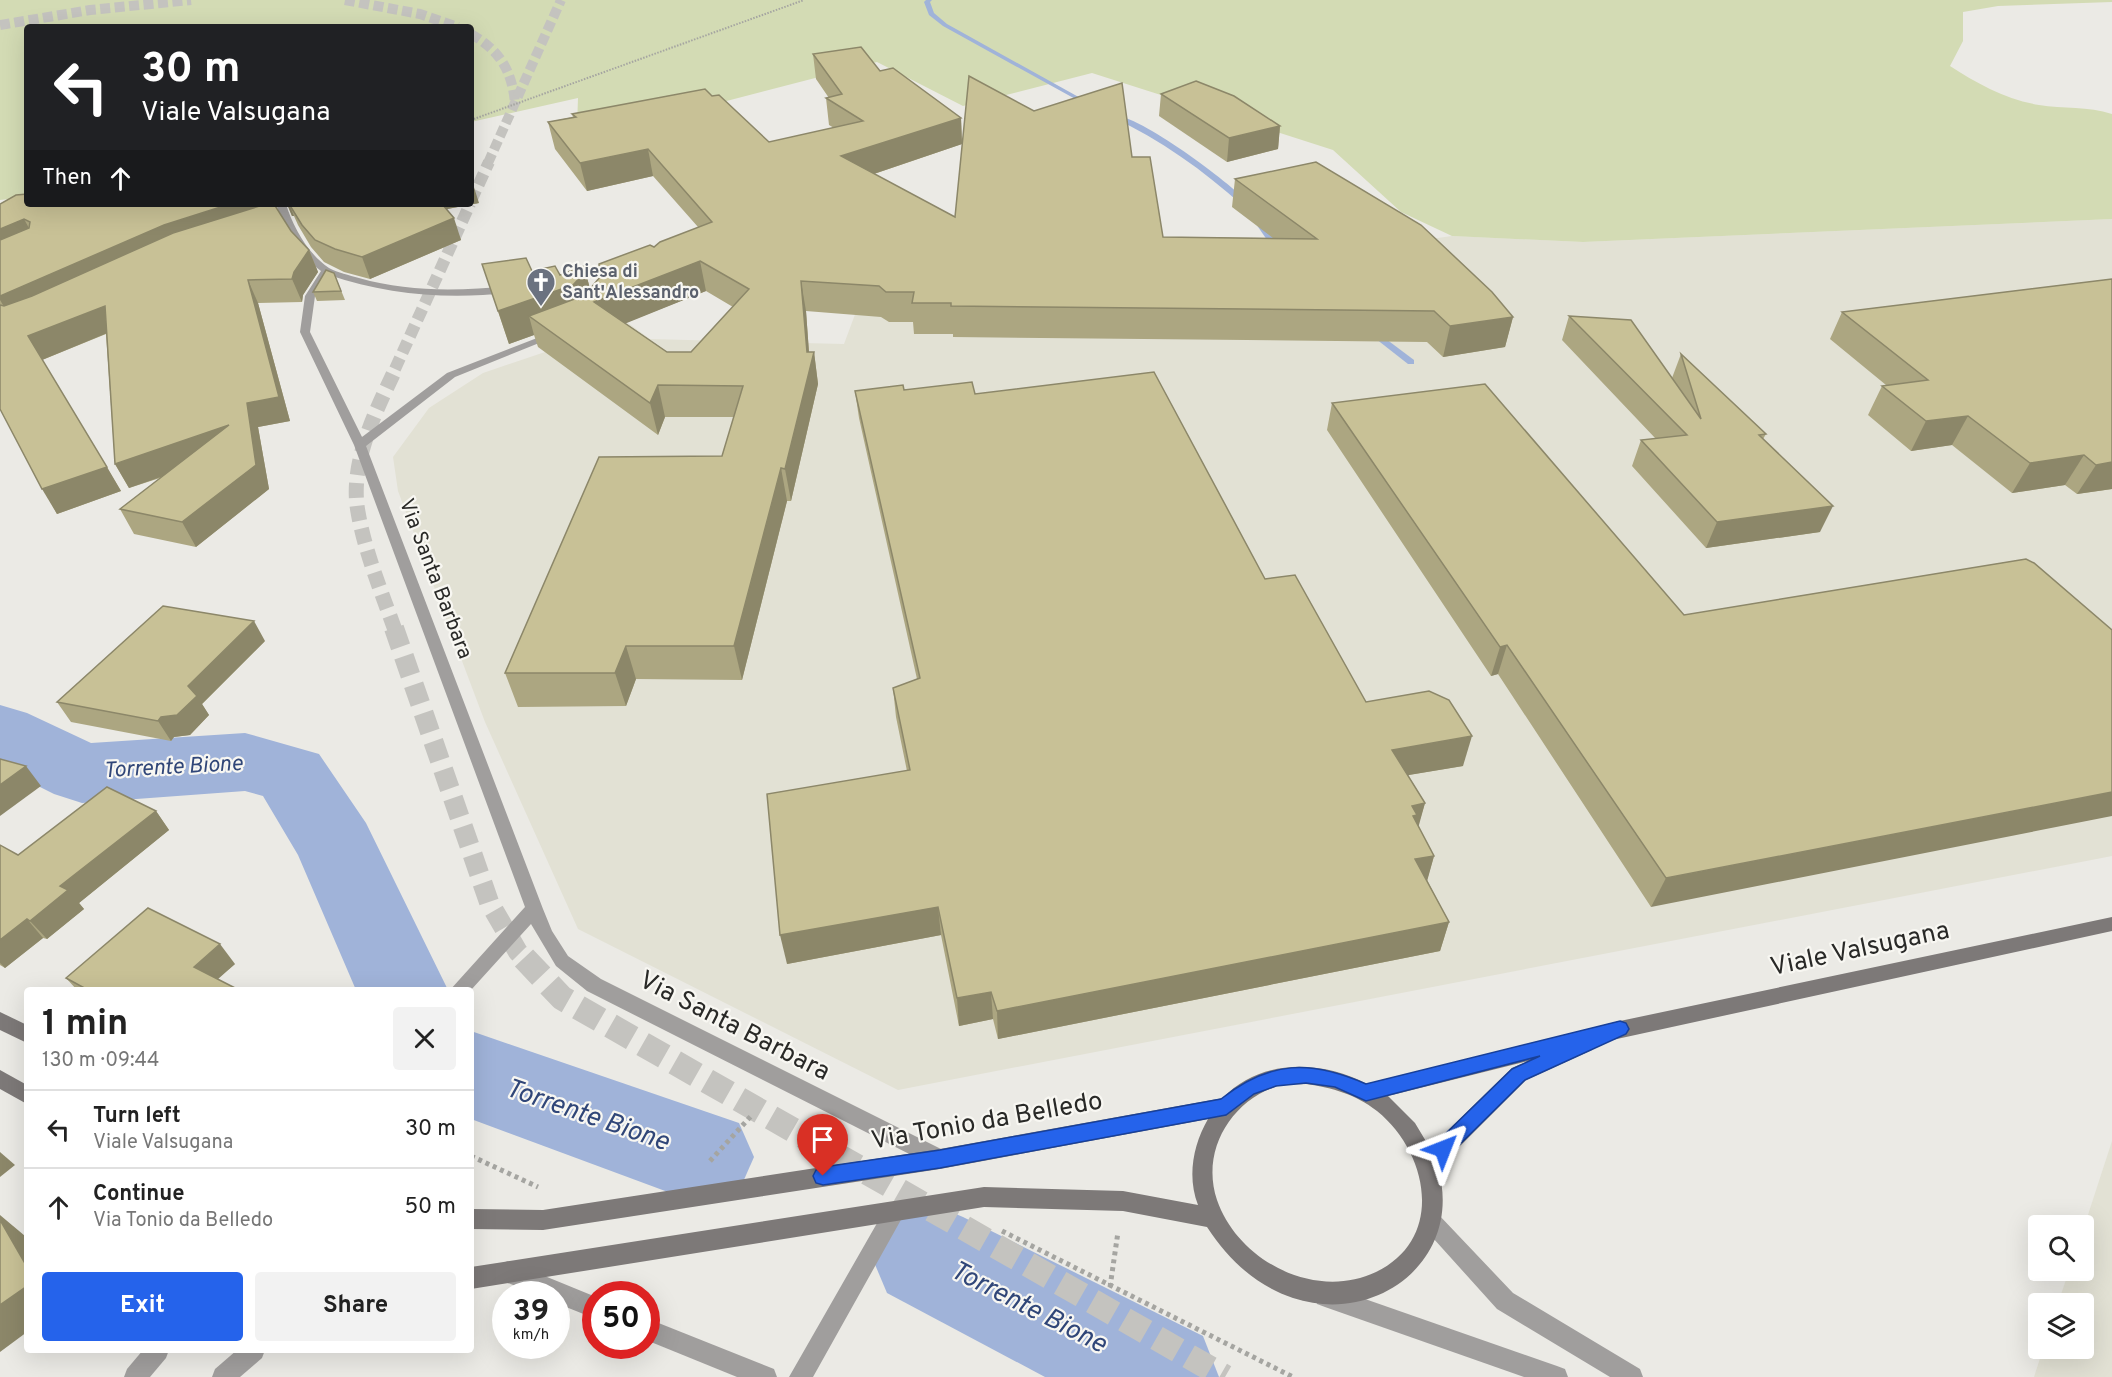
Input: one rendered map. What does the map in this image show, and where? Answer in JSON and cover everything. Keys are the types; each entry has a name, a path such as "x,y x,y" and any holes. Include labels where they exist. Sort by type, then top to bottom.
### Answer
{"main road":[{"name":"Viale Valsugana","path":"1366,1093 1620,1029 2112,924"},
{"path":"0,1020 24,1033"},
{"name":"Viale Valsugana","path":"1427,1164 1519,1074 1620,1029"},
{"path":"1306,1075 1336,1080 1366,1093 1393,1112 1414,1137 1427,1164 1432,1192 1431,1221 1420,1248 1403,1269 1378,1285 1348,1293 1317,1293 1284,1284 1255,1267 1232,1245 1214,1218 1206,1194 1203,1170 1205,1146 1213,1125 1226,1107 1248,1089 1276,1078 1306,1075"},
{"path":"0,1079 24,1093"},
{"name":"Via Tonio da Belledo","path":"474,1219 543,1220 940,1159 1226,1107"},
{"path":"474,1278 984,1197 1123,1201 1214,1218"}],"street":[{"path":"282,207 299,242 314,261 327,271 380,288 464,294 522,288"},
{"name":"Via Santa Barbara","path":"327,271 310,296 305,332 360,445 534,909 545,936 562,961 594,985 940,1159"},
{"path":"360,445 451,375 566,330"},
{"path":"462,987 534,909"},
{"path":"800,1377 895,1211"},
{"path":"1431,1221 1505,1301 1632,1377"},
{"path":"508,1272 582,1302"},
{"path":"1317,1293 1557,1377"},
{"path":"660,1335 766,1377"},
{"path":"135,1377 155,1353"},
{"path":"223,1377 251,1353"}],"path":[{"path":"474,119 804,0"},
{"path":"708,1164 752,1115"},
{"path":"474,1157 545,1190"},
{"path":"1110,1287 1123,1201"},
{"path":"998,1229 1293,1377"}],"shaded area":[{"path":"2112,219 2112,856 898,1090 578,929 485,722 398,491 393,457 429,408 483,373 545,352 624,320 650,339 844,344 863,293 1379,246 1452,236 1583,242"},
{"path":"2112,1141 2112,1377 2034,1377 2040,1359 2094,1359 2094,1293 2061,1293 2066,1281 2094,1281 2094,1215 2088,1215"}],"green space":[{"path":"0,0 2112,0 2112,2 1998,6 1963,12 1963,41 1950,66 1981,84 2027,103 2112,114 2112,219 1583,242 1452,236 1401,212 1333,150 1092,73 963,106 877,62 615,130 577,127 578,98 474,121 474,24 24,24 24,197 0,200"}],"building":[{"path":"861,47 880,71 893,68 961,118 841,156 955,217 969,76 1034,111 1122,83 1132,157 1150,157 1163,237 1317,239 1235,179 1316,162 1421,225 1492,292 1513,317 1450,326 1434,311 951,306 951,303 912,303 914,292 886,292 879,286 801,281 807,352 814,352 785,469 781,468 734,646 626,646 615,673 505,673 599,457 722,456 743,386 658,385 650,403 529,316 585,295 600,277 599,264 650,245 654,247 660,242 712,222 648,149 580,163 548,122 576,117 572,114 705,89 712,96 719,95 769,142 863,121 826,98 842,94 813,54","holes":["700,261 749,289 691,352 667,352 594,302"]},
{"path":"1196,81 1234,96 1280,126 1229,138 1161,94"},
{"path":"24,194 24,207 221,207 164,225 0,296 0,240 29,228 30,222 24,219 0,229 0,204 16,195"},
{"path":"256,207 276,207 291,231 309,250 294,272 292,279 248,280 279,397 247,403 256,465 182,522 120,509 229,425 115,464 105,306 28,336 107,467 42,489 0,409 0,305 4,306 32,296 173,233"},
{"path":"291,207 445,207 454,218 362,257 315,240"},
{"path":"526,258 532,271 555,266 560,275 584,266 585,272 573,285 498,311 482,264"},
{"path":"326,270 334,273 341,291 313,292"},
{"path":"2112,279 2112,462 2096,465 2084,455 2030,463 1968,416 1926,421 1882,386 1928,380 1842,312"},
{"path":"1569,316 1631,320 1701,419 1681,354 1766,434 1759,435 1833,506 1717,522 1641,440 1687,435"},
{"path":"1154,372 1265,579 1295,575 1366,702 1429,691 1449,700 1472,736 1392,750 1425,803 1412,806 1417,815 1413,816 1434,856 1415,859 1449,922 997,1011 991,992 957,998 938,907 780,935 767,794 910,770 893,688 920,678 855,391 903,385 904,390 972,382 975,394"},
{"path":"1485,384 1684,615 2026,559 2034,563 2112,630 2112,792 1666,878 1507,645 1500,647 1332,403"},
{"path":"163,606 254,621 188,686 197,696 177,715 161,717 158,721 57,702"},
{"path":"0,759 26,766 0,785"},
{"path":"107,787 156,811 60,886 68,890 30,921 27,919 0,940 0,845 18,855"},
{"path":"148,908 220,944 194,967 233,987 82,987 66,978"},
{"path":"0,1220 24,1262 24,1288 0,1305"}],"waterway":[{"path":"929,0 927,2 931,14 945,25 1090,105"},
{"path":"1114,116 1151,134 1184,154 1246,204"},
{"path":"1256,218 1279,251"},
{"path":"1374,333 1411,362"},
{"name":"Torrente Bione","path":"0,733 82,773 245,762 291,775 336,846 401,987"},
{"name":"Torrente Bione","path":"474,1076 703,1157"},
{"name":"Torrente Bione","path":"925,1255 1162,1377"}],"tunnel":[{"path":"0,25 90,10 191,0"},
{"path":"345,0 420,14 449,24"},
{"path":"515,103 561,0"},
{"path":"474,36 489,47 502,62 511,81 515,103"},
{"path":"488,163 515,103"},
{"path":"474,194 489,162"},
{"path":"395,369 469,207"},
{"path":"395,630 365,542 356,494 357,475 366,438 396,368"},
{"path":"394,628 489,902 518,952 524,958"},
{"path":"524,958 562,998 1225,1377"}],"place":[{"name":"Chiesa di Sant'Alessandro","path":"541,308"}],"route":[{"path":"823,1176 940,1159 1226,1107 1248,1089 1276,1078 1306,1075 1336,1080 1366,1093 1620,1029 1519,1074 1443,1149"}]}
